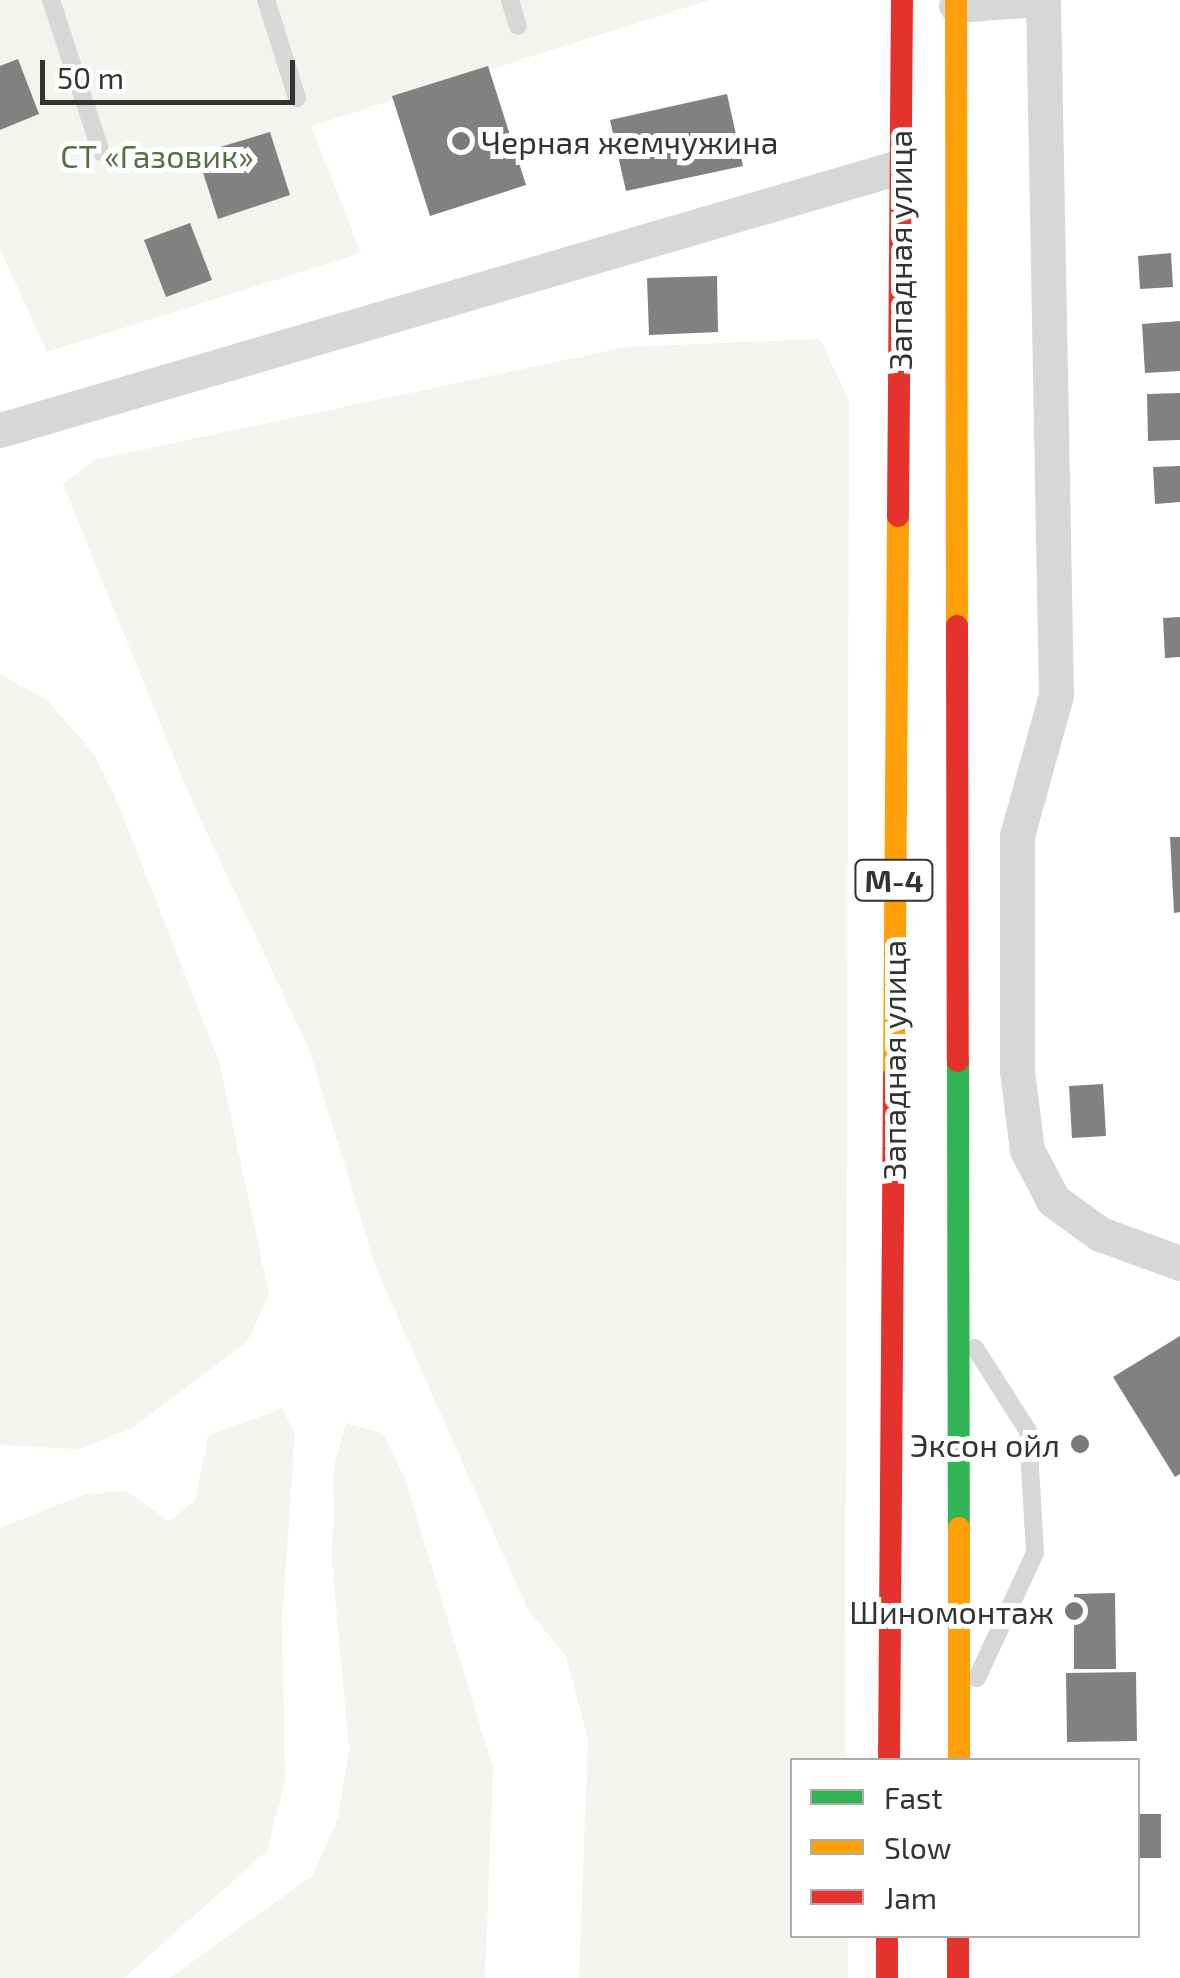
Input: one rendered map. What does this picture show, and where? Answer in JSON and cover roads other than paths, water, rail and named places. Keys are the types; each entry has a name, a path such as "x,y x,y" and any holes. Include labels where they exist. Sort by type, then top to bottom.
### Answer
{"main road":[{"name":"Западная улица","path":"888,1758 902,0"},
{"name":"Западная улица","path":"956,2 962,1328 959,1758"},
{"path":"887,1978 888,1938"},
{"path":"958,1938 958,1978"}],"street":[{"path":"956,2 1024,0"},
{"path":"1043,0 1056,695 1017,836 1017,1071 1027,1150 1053,1200 1100,1234 1180,1263"},
{"path":"0,430 899,166"}],"lane":[{"path":"51,0 101,152"},
{"path":"266,0 297,98"},
{"path":"510,0 518,26"},
{"path":"960,1715 1035,1553 1028,1432 962,1328"}],"place":[{"name":"Черная жемчужина","path":"461,141"},
{"name":"Эксон ойл","path":"1080,1444"},
{"name":"Шиномонтаж","path":"1074,1611"}],"park label":[{"name":"СТ «Газовик»","path":"157,155"}]}
